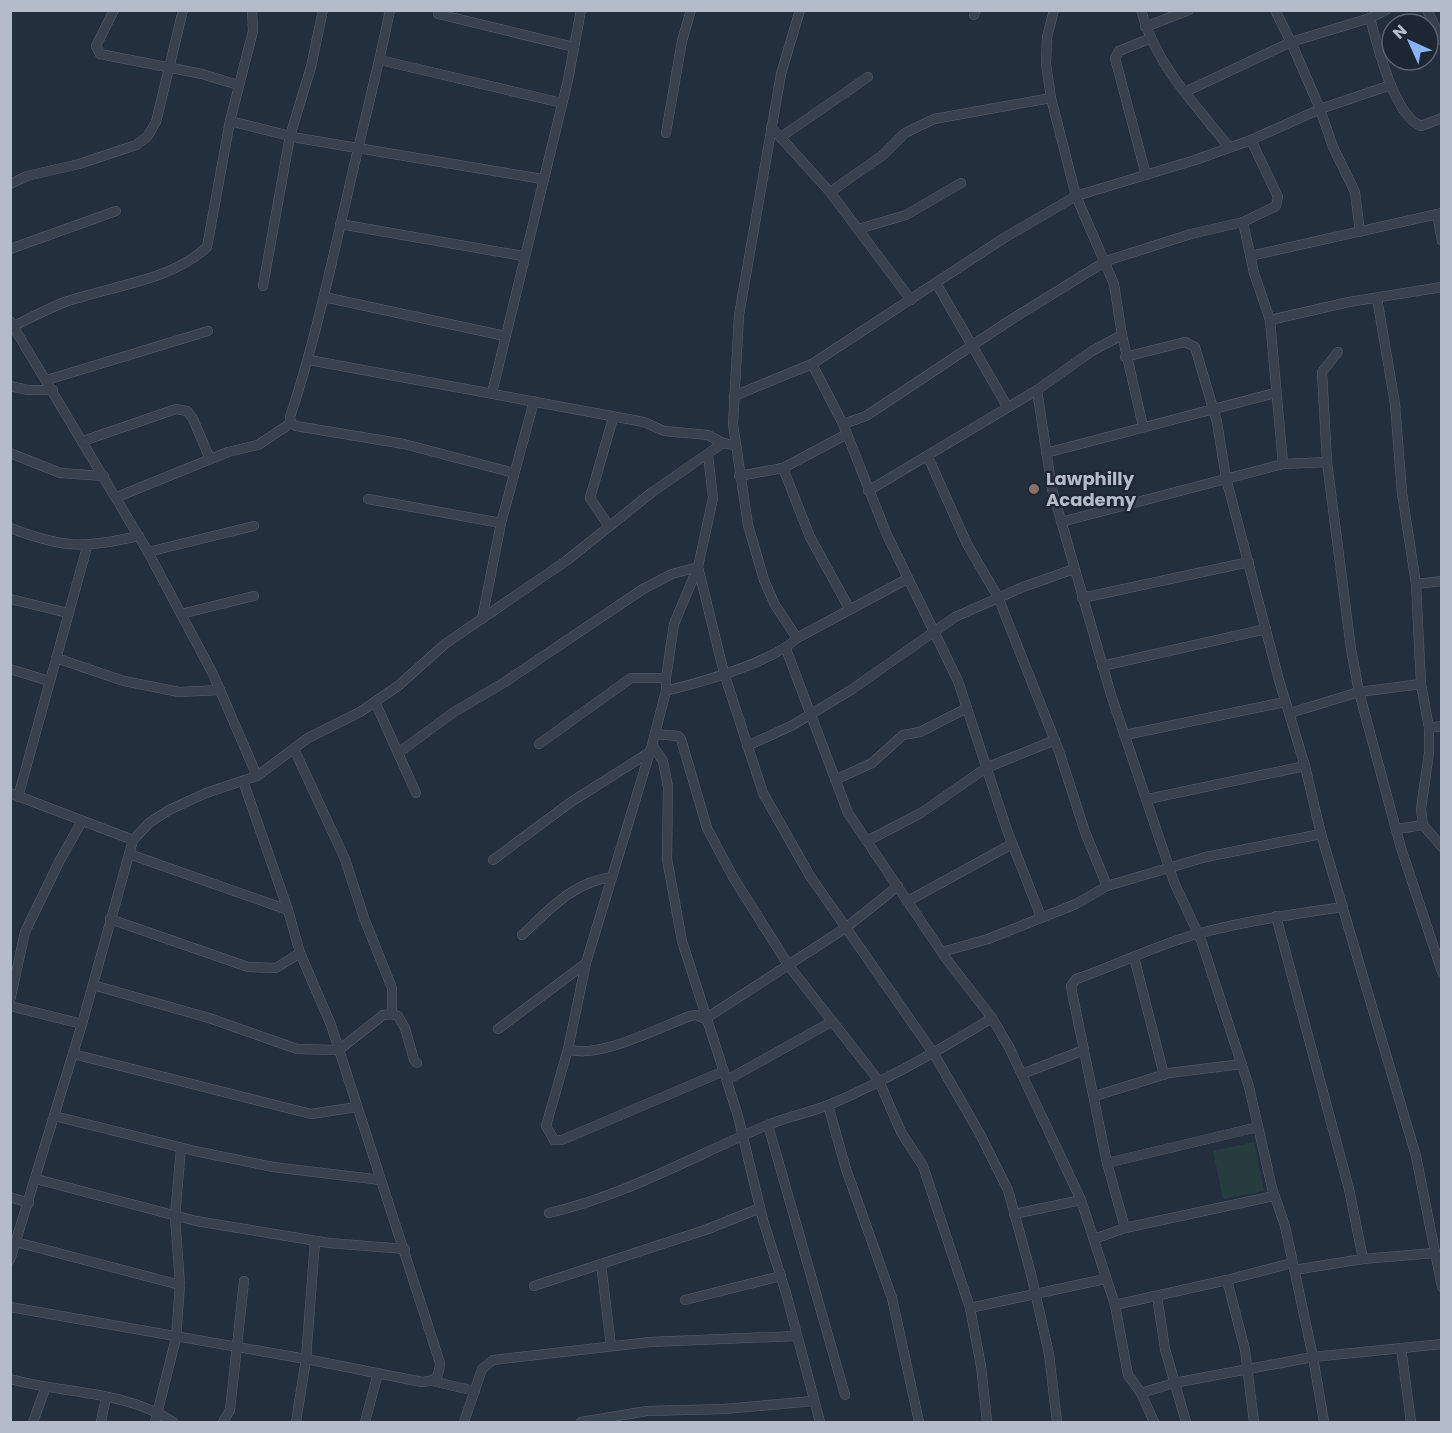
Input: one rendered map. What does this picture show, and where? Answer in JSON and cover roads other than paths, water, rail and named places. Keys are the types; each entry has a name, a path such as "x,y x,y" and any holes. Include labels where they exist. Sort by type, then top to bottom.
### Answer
{"street":[{"path":"114,10 96,46 100,54 238,85"},
{"path":"10,184 27,176 79,164 136,145 147,137 156,122 183,10"},
{"path":"252,10 253,31 230,121 207,247 192,261 134,283 64,302 12,323 148,552 220,690 258,776"},
{"path":"263,286 290,136 311,67 323,10"},
{"path":"291,423 290,417 309,360 358,148 381,60 390,10"},
{"path":"492,393 523,256 562,103 581,10"},
{"path":"666,133 682,41 691,10"},
{"path":"797,638 775,605 764,580 748,525 734,445 734,396 739,315 771,127 781,74 800,10"},
{"path":"1054,10 1047,37 1046,64 1051,99 1076,196 1106,261 1119,299 1125,357 1143,426"},
{"path":"1141,10 1149,39 1158,56 1228,147"},
{"path":"1145,27 1189,10"},
{"path":"1275,10 1320,109 1333,147 1355,192 1360,232"},
{"path":"1185,92 1291,42 1370,18 1386,10"},
{"path":"1427,10 1442,41"},
{"path":"438,14 574,47"},
{"path":"1370,18 1391,85 1409,119 1415,124 1429,125 1442,118"},
{"path":"1146,175 1115,58 1119,51 1149,39"},
{"path":"381,60 562,103"},
{"path":"781,137 868,77"},
{"path":"734,396 812,364 1004,238 1076,196 1251,140 1320,109 1391,85"},
{"path":"830,192 883,155 905,134 934,119 1051,99"},
{"path":"230,121 290,136 542,179"},
{"path":"771,127 830,192 910,300"},
{"path":"843,424 866,416 971,346 1106,261 1191,234 1243,222 1276,206 1278,202 1251,140"},
{"path":"858,229 906,215 961,183"},
{"path":"10,249 116,211"},
{"path":"1250,256 1439,214 1442,241"},
{"path":"1243,222 1250,256 1269,320 1283,464"},
{"path":"340,224 523,256"},
{"path":"936,283 1007,406"},
{"path":"1269,320 1442,287"},
{"path":"324,297 505,336"},
{"path":"1377,298 1395,404 1402,493 1416,584 1421,684 1428,728 1429,753 1421,809 1423,825 1442,847"},
{"path":"47,380 208,332"},
{"path":"868,491 928,457 1007,406 1037,390 1092,351 1122,335"},
{"path":"1125,357 1189,343 1194,346 1213,408 1226,477 1285,702 1305,766 1321,834 1397,1098 1416,1156 1442,1287"},
{"path":"1338,352 1322,372 1327,462 1350,649 1359,692 1397,829 1442,972"},
{"path":"309,360 644,422 670,432 700,433 734,445"},
{"path":"812,364 843,424 868,491 907,579 958,681 1012,844 1041,917"},
{"path":"10,386 28,390 53,390"},
{"path":"1037,390 1046,453 1061,522 1102,666 1171,869 1198,934 1242,1064 1274,1196 1285,1226 1313,1357 1323,1422"},
{"path":"1046,453 1275,393"},
{"path":"482,619 501,523 534,401"},
{"path":"83,441 176,409 187,411 193,419 210,459"},
{"path":"609,526 590,498 613,418"},
{"path":"117,497 210,459 258,445 291,423"},
{"path":"291,423 296,426 404,444 514,472"},
{"path":"740,476 783,468 847,434"},
{"path":"10,1260 82,1024 134,840 149,823 169,810 206,793 258,776 294,749 375,702 398,686 445,644 566,561 651,493 723,443"},
{"path":"10,453 60,473 104,476"},
{"path":"708,455 713,498 698,567 674,624 666,691 586,963 568,1049 546,1126 554,1140 562,1140 725,1076 831,1022"},
{"path":"928,457 967,544 998,597 1054,740 1085,832 1107,886"},
{"path":"1061,522 1226,477 1283,464 1327,462"},
{"path":"783,468 810,537 849,608"},
{"path":"368,499 466,514 501,523"},
{"path":"148,552 254,526"},
{"path":"10,528 44,540 87,547 139,536"},
{"path":"87,547 14,795 134,840"},
{"path":"1082,598 1249,562"},
{"path":"698,567 724,673 763,793 810,876 934,1054 980,1134 1008,1190 1036,1294 1049,1354 1057,1422"},
{"path":"398,753 454,712 505,682 643,589 672,574 698,567"},
{"path":"747,746 810,715 886,668 955,617 998,597 1074,569"},
{"path":"666,691 724,673 786,649 797,638 849,608 907,579"},
{"path":"1416,584 1442,581"},
{"path":"181,614 254,596"},
{"path":"10,599 68,613"},
{"path":"1102,666 1266,629"},
{"path":"786,649 848,813 942,952 992,1018 1022,1074 1081,1200 1114,1305 1128,1375 1142,1393 1154,1422"},
{"path":"56,658 124,681 179,692 220,690"},
{"path":"10,669 49,681"},
{"path":"539,744 631,678 666,678"},
{"path":"1290,713 1359,692 1421,684"},
{"path":"375,702 416,793"},
{"path":"1125,735 1285,702"},
{"path":"834,780 872,763 903,735 920,732 967,708"},
{"path":"1428,728 1442,726"},
{"path":"655,734 678,736 681,740 707,828 733,877 789,966 879,1081 901,1132 923,1166 947,1231 970,1308 981,1366 987,1422"},
{"path":"867,841 921,813 986,768 1054,740"},
{"path":"493,860 570,802 651,748"},
{"path":"651,748 663,761 668,787 667,859 672,897 682,941 743,1136 760,1208 781,1276 820,1422"},
{"path":"294,749 345,859 364,918 392,988 392,1014"},
{"path":"1148,799 1305,766"},
{"path":"243,781 288,910 300,953 339,1050 405,1249 440,1363 439,1375 432,1381"},
{"path":"10,1001 25,932 82,821"},
{"path":"1397,829 1423,825"},
{"path":"942,952 988,939 1076,904 1107,886 1206,857 1321,834"},
{"path":"908,902 1012,844"},
{"path":"129,855 288,910"},
{"path":"522,935 569,892 590,881 612,878"},
{"path":"705,1019 847,927 898,886"},
{"path":"1125,1228 1107,1163 1071,986 1073,982 1198,934 1276,916 1343,907"},
{"path":"1276,916 1349,1189 1363,1258"},
{"path":"110,919 248,967 276,968 300,953"},
{"path":"1134,957 1164,1075"},
{"path":"498,1029 586,963"},
{"path":"93,986 209,1018 297,1049 339,1050 383,1016 392,1014 398,1016 405,1028 414,1060 417,1063"},
{"path":"10,1006 82,1024"},
{"path":"568,1049 575,1052 602,1048 690,1016 696,1015 705,1019"},
{"path":"549,1213 578,1206 624,1189 768,1125 828,1105 934,1054 992,1018"},
{"path":"1022,1074 1084,1050"},
{"path":"73,1054 311,1114 357,1107"},
{"path":"1095,1096 1164,1075 1242,1064"},
{"path":"828,1105 846,1169 892,1298 919,1422"},
{"path":"54,1116 181,1148 273,1167 381,1180"},
{"path":"768,1125 846,1395"},
{"path":"1107,1163 1258,1127"},
{"path":"155,1422 176,1338 180,1284 175,1216 181,1148"},
{"path":"36,1179 175,1216 315,1241 405,1249"},
{"path":"1094,1239 1125,1228 1274,1196"},
{"path":"10,1197 29,1203"},
{"path":"1014,1214 1081,1200"},
{"path":"534,1286 708,1229 760,1208"},
{"path":"296,1422 306,1359 315,1241"},
{"path":"16,1242 180,1284"},
{"path":"1114,1305 1293,1266 1434,1253"},
{"path":"601,1264 611,1346"},
{"path":"685,1300 781,1276"},
{"path":"970,1308 1106,1279"},
{"path":"1227,1280 1245,1350 1254,1422"},
{"path":"223,1422 230,1410 239,1348 244,1281"},
{"path":"1157,1296 1165,1349 1186,1422"},
{"path":"10,1307 176,1338 306,1359 422,1382 432,1381 475,1391"},
{"path":"464,1422 482,1369 493,1360 673,1340 796,1336"},
{"path":"1142,1393 1174,1383 1313,1357 1442,1344"},
{"path":"1401,1348 1411,1422"},
{"path":"365,1422 378,1373"},
{"path":"10,1379 45,1389 84,1391 158,1412 172,1422"},
{"path":"33,1422 45,1389"},
{"path":"101,1422 106,1397"},
{"path":"581,1422 640,1412 686,1408 724,1409 814,1401"}],"place":[{"name":"Lawphilly Academy","path":"1034,489"}]}
